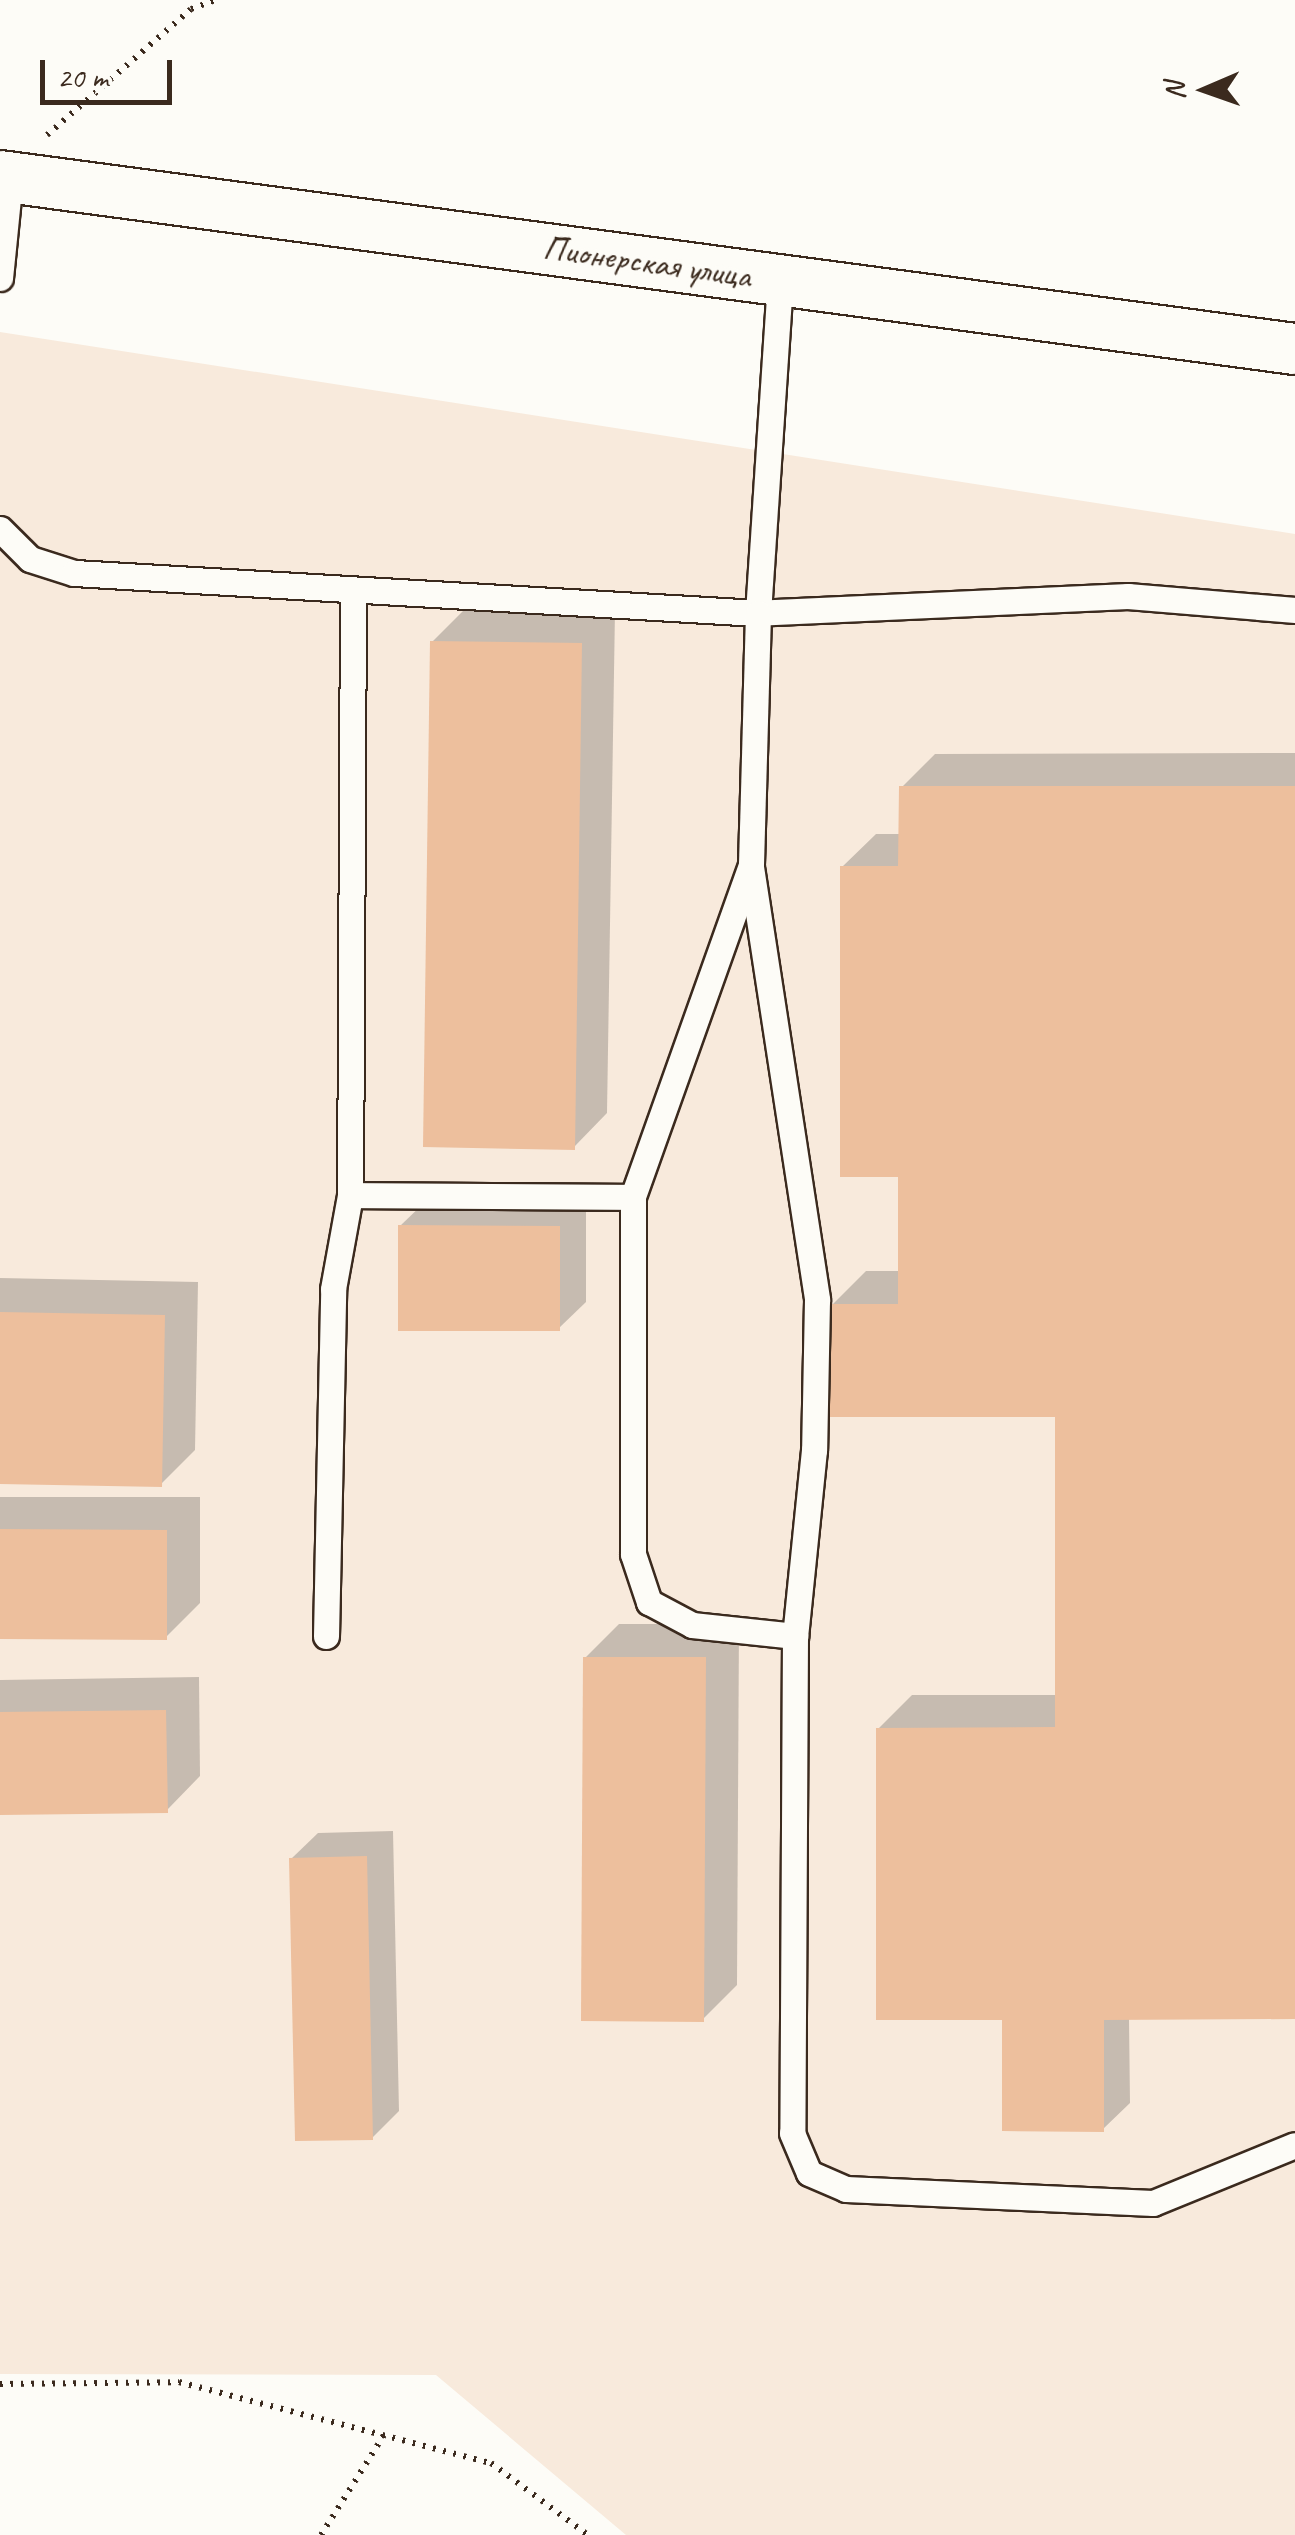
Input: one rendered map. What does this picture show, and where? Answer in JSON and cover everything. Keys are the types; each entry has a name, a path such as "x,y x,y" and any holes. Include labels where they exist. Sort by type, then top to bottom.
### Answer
{"street":[{"name":"Пионерская улица","path":"5,177 1295,349"}],"lane":[{"path":"0,278 5,177"},
{"path":"780,280 758,613 751,865 817,1300 814,1450 795,1636 792,2133 809,2173 846,2189 1154,2203 1295,2145"},
{"path":"0,529 30,559 74,573 353,591 758,613 1128,596 1295,610"},
{"path":"326,1636 332,1288 350,1195 353,591"},
{"path":"751,865 632,1197 633,1554 649,1602 692,1625 795,1636"},
{"path":"350,1195 632,1197"}],"path":[{"path":"5,177 76,102 216,0"},
{"path":"0,2384 179,2382 491,2463 588,2535"},
{"path":"321,2535 384,2436"}],"shaded area":[{"path":"0,332 1295,534 1295,2535 626,2535 436,2375 0,2374"}],"building":[{"path":"430,641 582,643 575,1150 423,1147"},
{"path":"899,786 1295,786 1295,2019 1104,2020 1104,2132 1002,2131 1002,2020 876,2020 876,1728 1055,1727 1055,1417 830,1417 830,1304 898,1304 898,1177 840,1177 840,866 898,866"},
{"path":"398,1225 560,1226 560,1331 398,1331"},
{"path":"0,1312 165,1315 162,1487 0,1484"},
{"path":"0,1529 167,1530 167,1640 0,1639"},
{"path":"583,1657 706,1657 704,2022 581,2021"},
{"path":"166,1710 168,1813 0,1815 0,1712"},
{"path":"367,1856 373,2140 295,2141 289,1858"}]}
